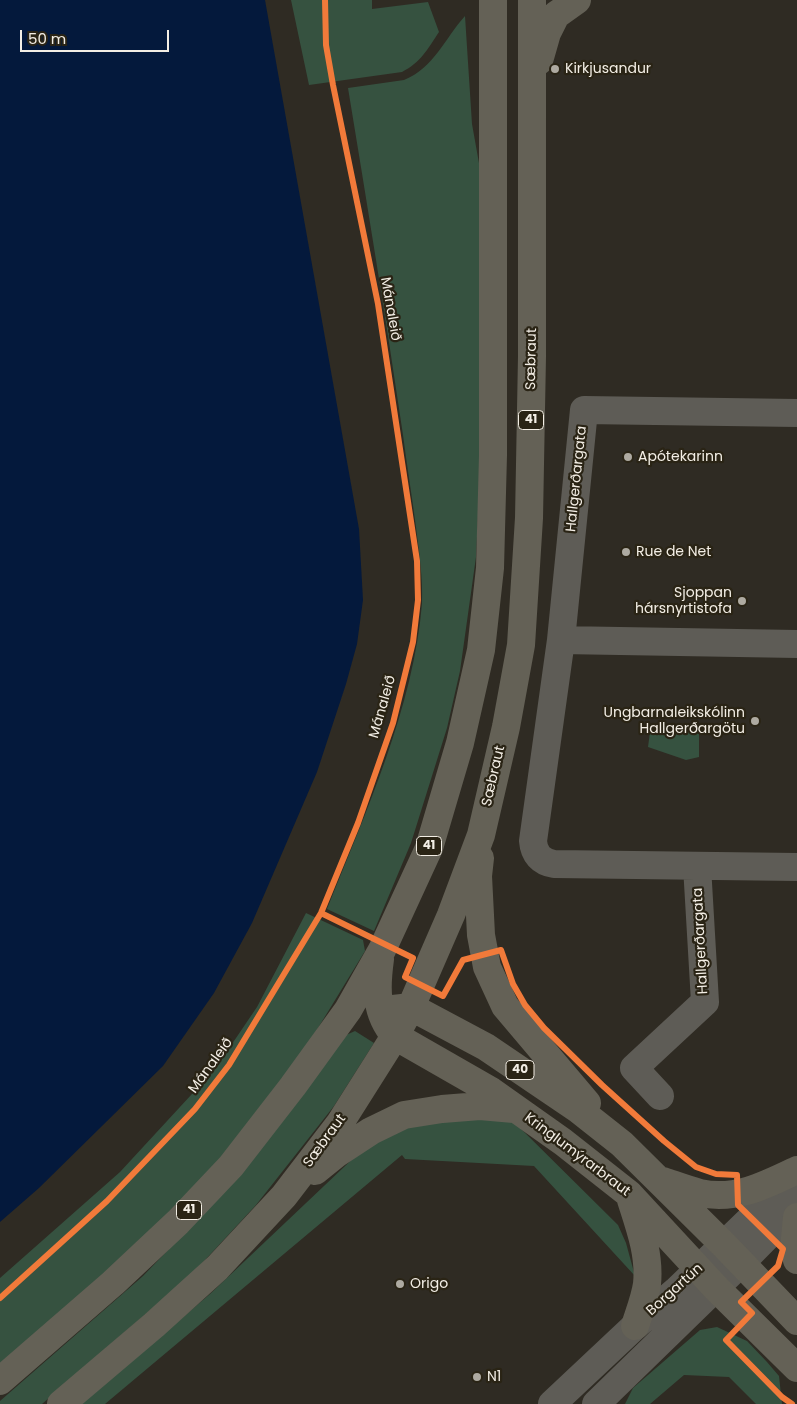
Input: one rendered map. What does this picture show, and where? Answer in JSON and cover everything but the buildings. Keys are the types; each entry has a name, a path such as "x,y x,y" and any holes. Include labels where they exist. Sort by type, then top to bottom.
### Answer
{"main road":[{"name":"41","path":"0,1381 113,1283 178,1222 231,1166 348,1010 382,950 429,848 460,743 481,650 490,568 493,455 493,0"},
{"name":"Sæbraut","path":"61,1404 154,1325 216,1268 284,1196 340,1123 411,1007 452,916 481,835 506,727 521,645 529,518 532,356 532,0"},
{"path":"532,86 547,32 556,15 577,0"},
{"path":"481,835 478,876 481,934 487,967 505,1006 622,1144"},
{"name":"Kringlumýrarbraut","path":"382,950 377,981 380,1011 395,1036 491,1091 563,1142 721,1268 797,1321"},
{"name":"Kringlumýrarbraut","path":"411,1007 486,1047 579,1110 622,1144 658,1180 721,1268 797,1368"},
{"path":"333,1029 348,1019 380,1011 411,1007"},
{"path":"284,1196 343,1149 371,1131 404,1115 480,1106 517,1110"},
{"path":"658,1180 701,1193 738,1194 764,1186 797,1170"},
{"path":"629,1194 644,1243 648,1270 647,1286 635,1326"},
{"path":"797,1217 794,1249 797,1260"},
{"path":"721,1268 797,1348"}],"street":[{"name":"Hallgerðargata","path":"797,413 584,410 561,640 533,841 536,853 544,861 554,864 797,867"},
{"path":"561,640 797,644"},
{"name":"Hallgerðargata","path":"660,1096 634,1068 705,1002 697,866"},
{"name":"Borgartún","path":"596,1404 721,1268 797,1174"},
{"name":"Borgartún","path":"552,1404 635,1326 676,1291 721,1268 797,1206"}],"green space":[{"path":"291,0 372,0 372,9 428,2 439,32 419,60 402,72 309,85"},
{"path":"465,16 472,124 482,180 481,454 476,557 460,671 447,728 411,843 374,931 327,909 372,798 398,720 417,642 422,603 422,584 397,392 348,88 404,80 414,75 438,52"},
{"path":"699,731 699,757 686,760 648,747 650,732"},
{"path":"306,913 363,940 365,951 293,1069 229,1153 160,1227 0,1368 0,1278 120,1172 215,1069 257,1007"},
{"path":"355,1031 374,1043 334,1106 256,1205 193,1273 42,1404 0,1404 0,1401 143,1276 226,1190 344,1036"},
{"path":"507,1115 618,1225 626,1243 635,1276 534,1166 405,1159 402,1155 105,1404 81,1404 210,1294 363,1149 414,1124"},
{"path":"717,1327 747,1341 779,1376 782,1404 756,1404 729,1377 684,1375 650,1404 625,1404 633,1388 700,1330"}],"water":[{"path":"0,0 265,0 359,529 363,600 357,644 317,772 252,923 214,993 163,1066 39,1188 0,1222"}],"cycle path":[{"name":"Mánaleið","path":"0,1298 107,1201 195,1109 229,1065 321,913 358,823 393,723 413,642 418,600 417,561 378,304 326,45 325,0"},
{"path":"321,913 413,958 405,977 443,996 463,960 501,950 513,984 525,1005 544,1028 602,1085 696,1167 716,1174 737,1175 738,1205 783,1249 778,1266 741,1302 752,1313 726,1340 782,1397 792,1404"}],"place":[{"name":"Kirkjusandur","path":"555,69"},
{"name":"Apótekarinn","path":"628,457"},
{"name":"Rue de Net","path":"626,552"},
{"name":"Sjoppan hársnyrtistofa","path":"742,601"},
{"name":"Ungbarnaleikskólinn Hallgerðargötu","path":"755,721"},
{"name":"Origo","path":"400,1284"},
{"name":"N1","path":"477,1377"}]}
